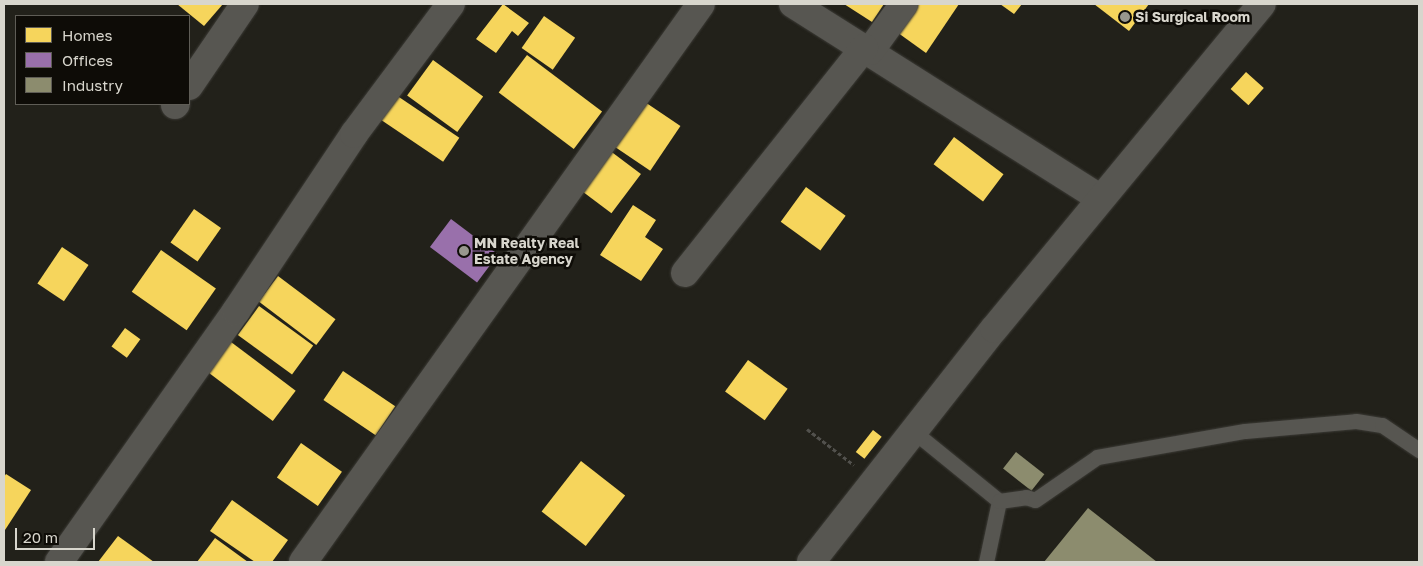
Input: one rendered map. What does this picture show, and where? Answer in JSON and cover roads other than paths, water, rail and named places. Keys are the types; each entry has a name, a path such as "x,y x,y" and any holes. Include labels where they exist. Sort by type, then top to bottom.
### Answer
{"street":[{"path":"190,84 245,4"},
{"path":"59,562 236,311 354,134 451,4"},
{"path":"303,562 702,4"},
{"path":"793,4 1100,198"},
{"path":"685,273 904,4"},
{"path":"811,562 1100,198 1262,4"}],"lane":[{"path":"914,431 999,501 1026,497 1035,500 1097,457 1245,431 1364,422 1382,425 1419,450"},
{"path":"986,562 999,501"}],"place":[{"name":"Si Surgical Room","path":"1125,17"},
{"name":"MN Realty Real Estate Agency","path":"464,251"}]}
